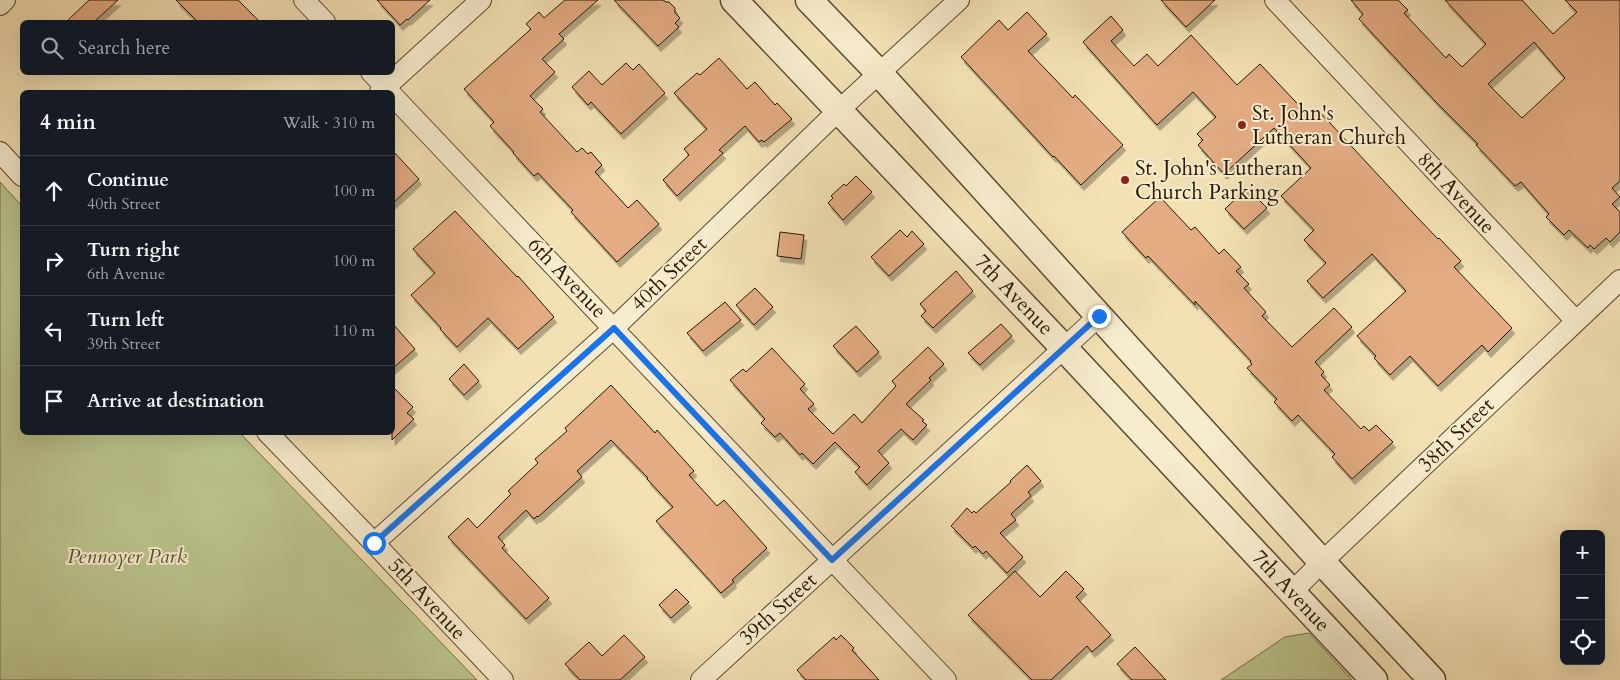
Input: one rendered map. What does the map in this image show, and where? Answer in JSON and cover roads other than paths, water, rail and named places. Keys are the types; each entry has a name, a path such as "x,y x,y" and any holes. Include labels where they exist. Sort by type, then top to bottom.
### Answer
{"street":[{"path":"0,5 5,0"},
{"path":"304,0 323,20"},
{"path":"389,90 481,0"},
{"name":"7th Avenue","path":"734,0 1064,348 1374,680"},
{"name":"7th Avenue","path":"809,0 879,73 1322,562 1432,680"},
{"name":"40th Street","path":"374,543 614,328 838,111 959,0"},
{"name":"8th Avenue","path":"1275,0 1576,321"},
{"name":"6th Avenue","path":"373,75 385,90"},
{"name":"6th Avenue","path":"395,100 614,328 946,680"},
{"path":"0,152 20,174"},
{"name":"38th Street","path":"1292,592 1620,280"},
{"name":"39th Street","path":"701,680 1099,316"},
{"name":"5th Avenue","path":"270,435 504,680"}],"place":[{"name":"St. John's Lutheran Church","path":"1242,125"},
{"name":"St. John's Lutheran Church Parking","path":"1125,180"}],"park label":[{"name":"Pennoyer Park","path":"127,556"}]}
